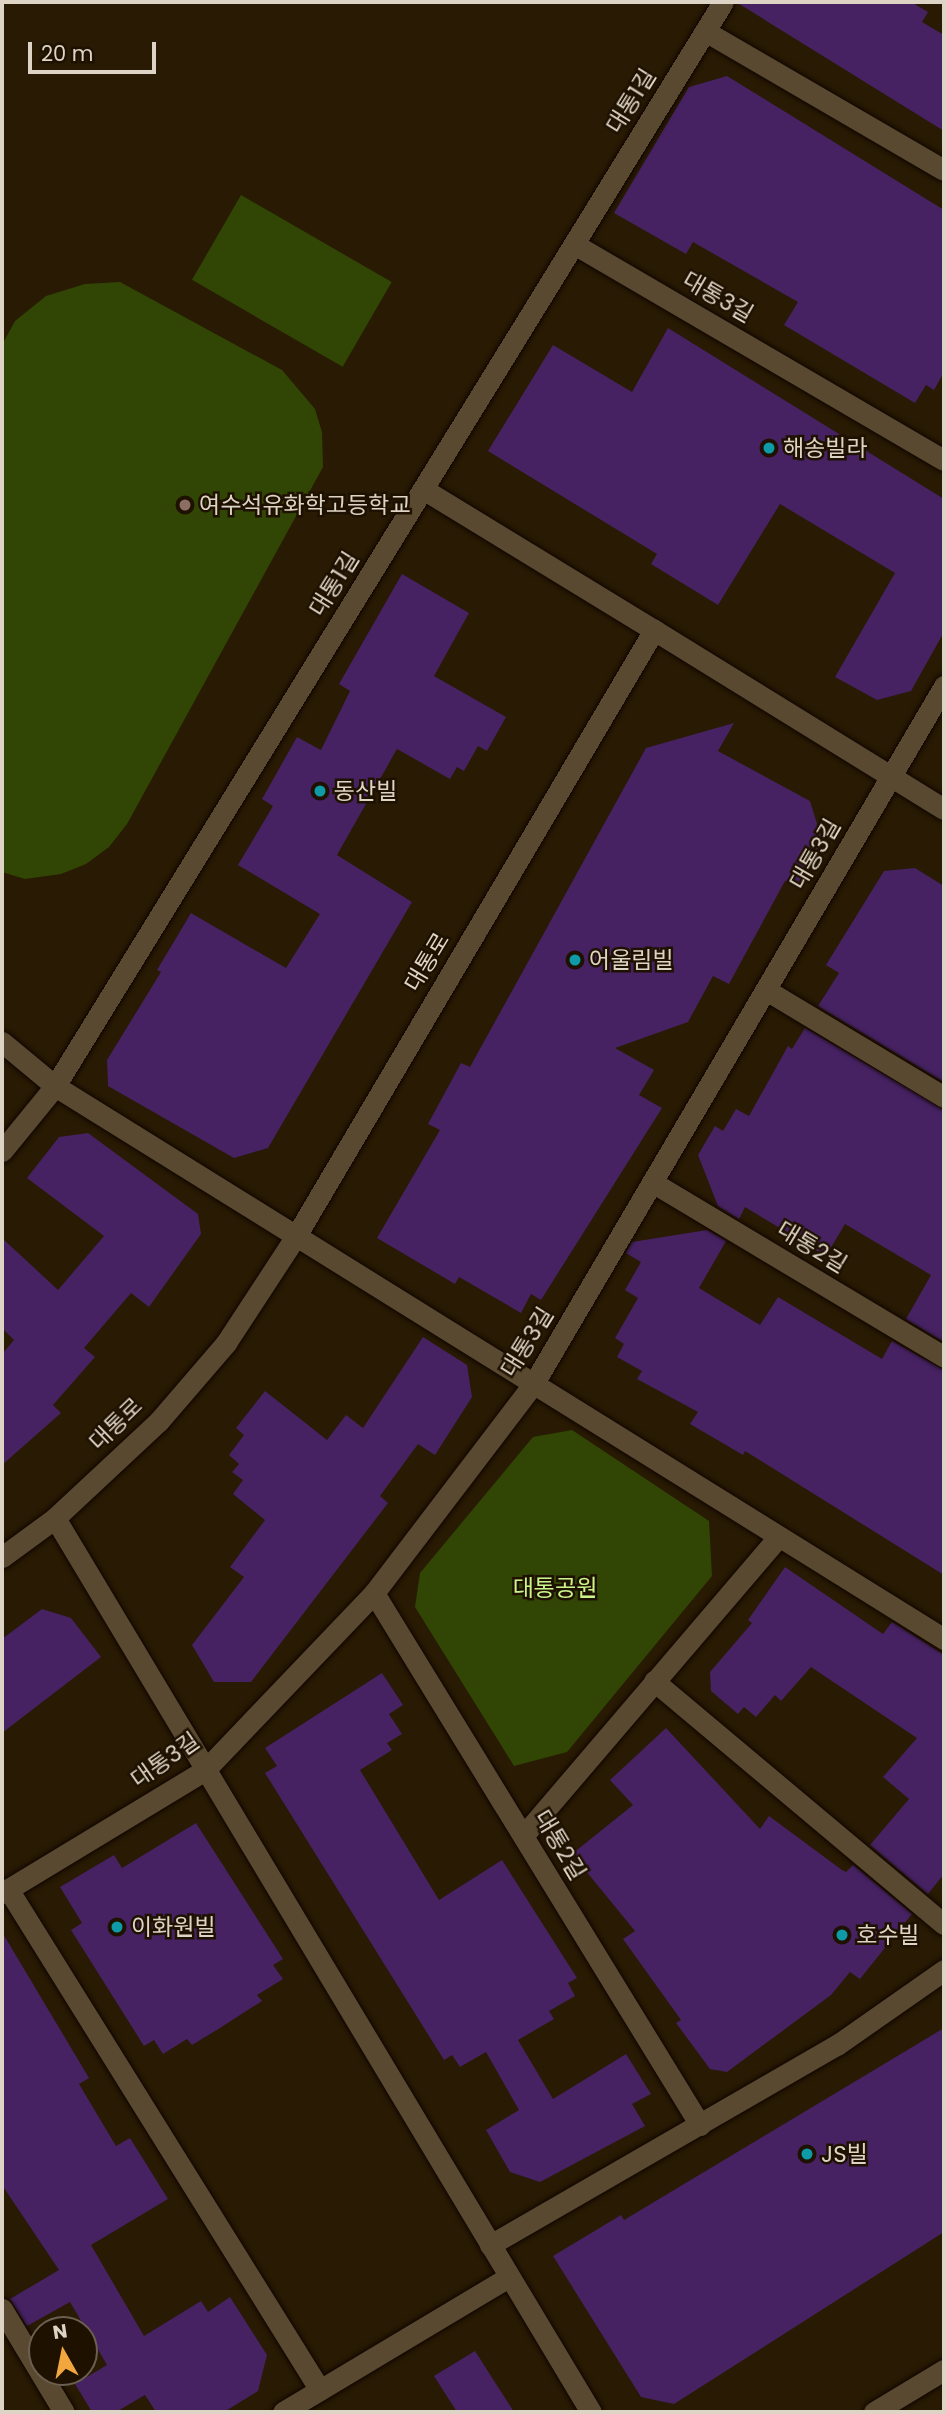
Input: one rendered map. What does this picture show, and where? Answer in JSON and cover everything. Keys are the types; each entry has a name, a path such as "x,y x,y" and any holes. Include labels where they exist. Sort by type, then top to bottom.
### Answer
{"street":[{"name":"대통1길","path":"2,1151 55,1086 723,2"},
{"path":"705,31 944,170"},
{"name":"대통3길","path":"574,244 944,460"},
{"path":"423,489 944,808"},
{"name":"대통로","path":"2,1557 55,1518 194,1382 226,1343 296,1236 654,630"},
{"name":"대통3길","path":"5,1891 205,1770 374,1592 534,1384 944,686"},
{"path":"766,990 944,1097"},
{"path":"2,1042 55,1086 944,1639"},
{"name":"대통2길","path":"652,1182 944,1357"},
{"path":"55,1518 591,2412"},
{"path":"523,1836 779,1536"},
{"name":"대통2길","path":"374,1592 700,2125"},
{"path":"654,1681 944,1924"},
{"path":"5,1891 320,2390"},
{"path":"491,2245 837,2045 944,1970"},
{"path":"283,2412 509,2277"},
{"path":"2,2309 64,2412"},
{"path":"874,2412 944,2370"}],"green space":[{"path":"241,195 392,282 343,367 192,280"},
{"path":"120,282 282,370 315,409 322,432 323,467 127,824 109,847 86,864 61,874 25,879 2,872 2,345 15,321 46,296 85,284"},
{"name":"대통공원","path":"572,1430 709,1521 712,1576 567,1752 514,1766 415,1607 420,1573 533,1437"}],"building":[{"path":"736,2 911,2 928,12 922,22 944,35 944,131"},
{"path":"727,76 944,210 944,372 934,390 926,385 915,403 784,325 798,302 693,242 686,254 614,213 689,87"},
{"path":"668,328 944,499 944,632 911,691 877,700 835,677 895,573 780,504 718,605 651,564 657,554 488,451 553,345 632,392"},
{"path":"402,574 469,613 434,676 506,717 487,751 478,746 464,771 457,767 450,779 397,749 337,855 412,902 268,1148 234,1158 108,1086 107,1060 161,972 157,970 191,913 286,968 320,914 238,865 273,806 262,799 297,737 321,750 350,691 339,684"},
{"path":"734,723 718,751 810,801 822,840 797,887 785,881 729,984 713,976 688,1022 615,1048 654,1070 639,1095 662,1108 541,1300 531,1294 521,1313 459,1277 455,1284 377,1238 440,1130 428,1124 461,1063 470,1067 646,748"},
{"path":"915,868 944,886 944,1082 818,1006 839,973 826,965 884,871"},
{"path":"805,1028 944,1110 944,1342 906,1319 931,1275 845,1224 826,1256 745,1207 739,1219 718,1206 698,1155 715,1126 723,1131 736,1109 749,1116 788,1046 792,1049"},
{"path":"88,1133 198,1214 201,1234 149,1307 131,1293 84,1348 95,1357 53,1405 61,1413 2,1465 2,1354 14,1340 2,1328 2,1238 58,1290 104,1236 27,1178 59,1137"},
{"path":"707,1230 726,1241 699,1288 760,1325 778,1297 882,1359 892,1341 944,1370 944,1575 745,1451 743,1455 690,1424 698,1412 637,1379 642,1371 617,1357 624,1344 615,1338 638,1298 625,1290 641,1262 626,1253 632,1242"},
{"path":"423,1337 467,1365 472,1397 435,1455 418,1444 380,1496 388,1503 251,1682 214,1682 192,1645 244,1577 230,1567 265,1520 233,1494 243,1480 232,1472 239,1464 229,1455 244,1435 236,1428 265,1391 327,1440 346,1415 363,1428"},
{"path":"785,1567 883,1634 892,1622 944,1655 944,1874 928,1894 870,1845 909,1799 883,1777 917,1738 811,1667 781,1701 775,1695 756,1717 744,1707 738,1714 711,1691 710,1672 752,1623 748,1620"},
{"path":"42,1609 71,1618 101,1657 2,1733 2,1639"},
{"path":"382,1673 403,1705 389,1714 402,1734 387,1743 392,1750 360,1770 439,1900 502,1860 577,1978 568,1983 575,1996 549,2011 554,2019 518,2040 553,2099 626,2054 651,2094 632,2104 645,2126 540,2182 510,2172 486,2130 519,2110 486,2052 460,2067 452,2055 444,2060 265,1773 277,1766 265,1748"},
{"path":"666,1728 760,1829 769,1816 842,1870 846,1872 853,1865 912,1914 860,1979 850,1972 831,1995 727,2072 710,2069 676,2023 681,2020 623,1939 635,1931 572,1854 633,1805 610,1780"},
{"path":"196,1823 283,1959 273,1965 283,1979 257,1995 262,2001 220,2028 192,2045 187,2039 163,2054 154,2040 144,2046 71,1930 82,1923 60,1887 114,1855 122,1868"},
{"path":"2,1932 89,2078 79,2084 116,2146 130,2138 168,2199 91,2245 144,2336 201,2301 208,2312 230,2297 267,2355 258,2391 224,2412 156,2412 145,2395 116,2412 92,2412 76,2386 98,2386 98,2370 107,2365 98,2350 98,2316 78,2316 70,2302 45,2316 28,2316 27,2326 10,2299 59,2270 2,2185"},
{"path":"944,2028 944,2232 674,2404 641,2397 553,2256 621,2215 624,2220"},
{"path":"475,2351 514,2412 457,2412 434,2376"}],"place":[{"name":"해송빌라","path":"769,448"},
{"name":"여수석유화학고등학교","path":"185,505"},
{"name":"동산빌","path":"320,791"},
{"name":"어울림빌","path":"575,960"},
{"name":"이화원빌","path":"117,1927"},
{"name":"호수빌","path":"842,1935"},
{"name":"JS빌","path":"807,2154"}]}
